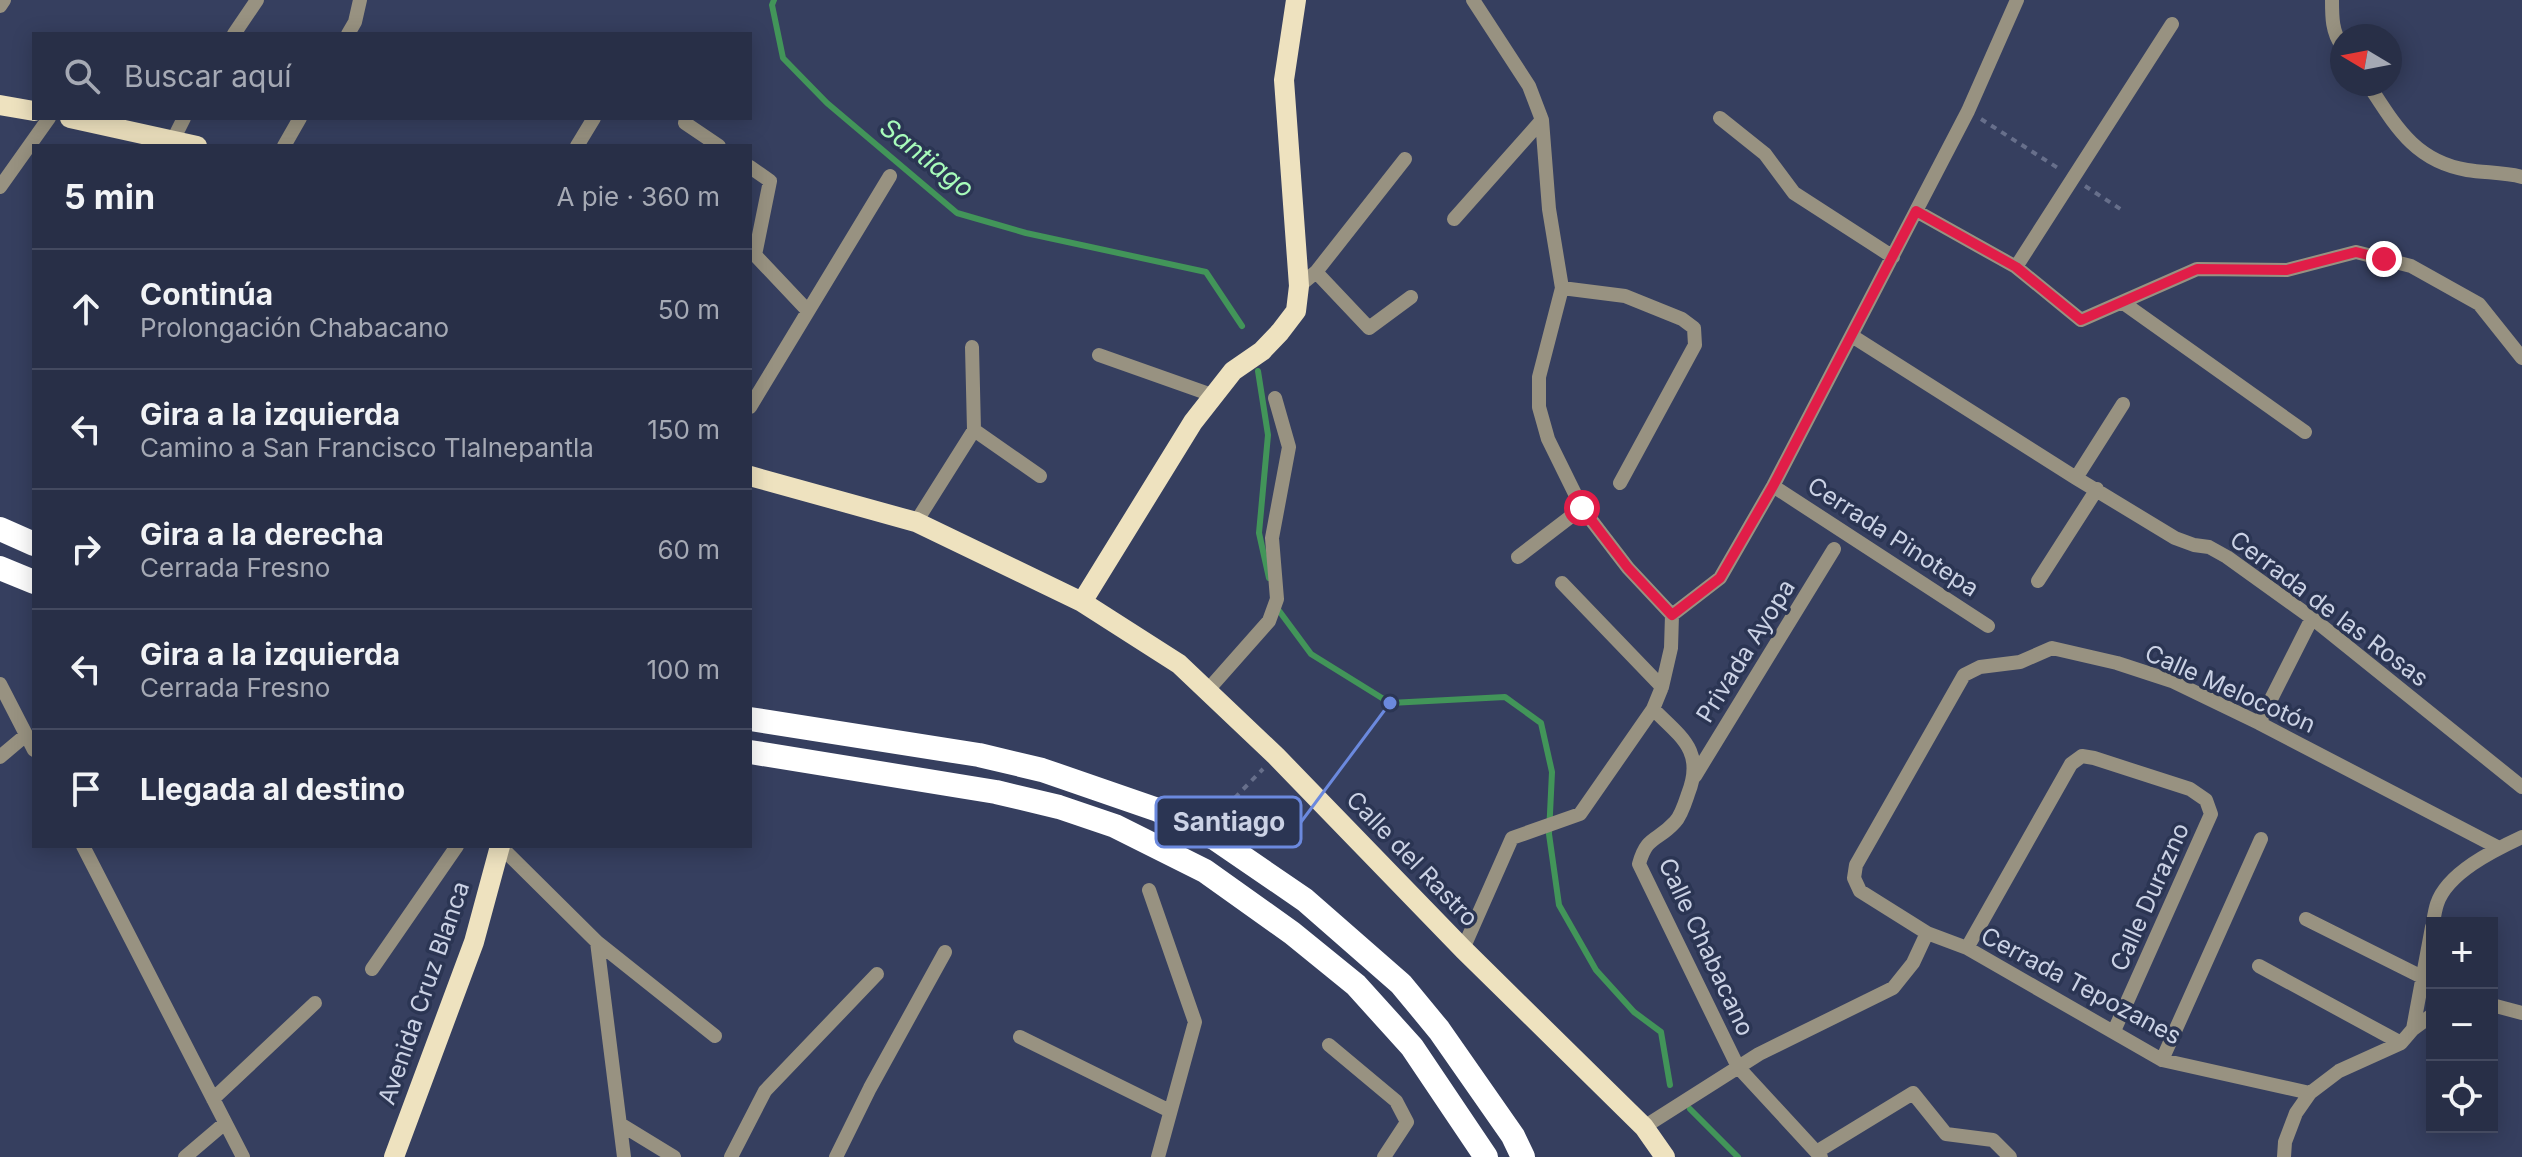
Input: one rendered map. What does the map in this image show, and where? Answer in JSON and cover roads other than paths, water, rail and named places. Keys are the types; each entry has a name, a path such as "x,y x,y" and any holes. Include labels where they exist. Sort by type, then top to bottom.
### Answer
{"highway":[{"path":"0,529 32,543"},
{"path":"0,568 32,581"},
{"path":"752,719 979,755 1042,770 1158,810 1216,839 1305,900 1401,984 1439,1030 1513,1136 1523,1157"},
{"path":"752,752 996,792 1059,807 1115,826 1205,871 1292,933 1356,985 1412,1047 1486,1157"}],"main road":[{"path":"1082,602 1212,395 1233,371 1262,351 1296,311 1299,286 1284,80 1296,0"},
{"path":"0,105 32,111"},
{"path":"79,120 189,144"},
{"name":"Calle del Rastro","path":"752,477 916,522 1082,602 1179,664 1276,756 1463,949 1644,1127 1665,1157"},
{"name":"Avenida Cruz Blanca","path":"394,1157 474,942 499,848"}],"street":[{"path":"0,6 4,0"},
{"path":"235,32 257,0"},
{"path":"349,32 360,0"},
{"path":"1463,949 1512,838 1580,814 1653,709 1662,687 1671,648 1672,615 1628,568 1582,508 1548,439 1539,407 1539,377 1562,288 1549,209 1542,120 1529,86 1473,0"},
{"path":"1672,615 1720,578 1773,486 1968,111 2017,0"},
{"path":"2332,0 2333,24"},
{"path":"2016,267 2172,24"},
{"path":"2376,96 2400,132 2437,163 2522,177"},
{"path":"1720,118 1765,154 1794,193 1893,257"},
{"path":"0,187 48,120"},
{"path":"173,140 183,120"},
{"path":"285,144 299,120"},
{"path":"578,144 593,120"},
{"path":"1454,219 1542,120"},
{"path":"685,123 716,144"},
{"path":"1299,286 1316,272 1405,159"},
{"path":"752,168 770,181 755,255 807,310"},
{"path":"752,404 890,176"},
{"path":"1916,211 2016,267 2081,320 2197,269 2287,270 2356,252 2411,266 2479,304 2522,358"},
{"path":"1316,272 1369,328 1411,297"},
{"path":"1562,288 1625,296 1682,319 1694,328 1695,345 1620,483"},
{"path":"2122,302 2305,432"},
{"name":"Cerrada de las Rosas","path":"1852,336 2175,538 2209,547 2227,557 2312,618 2522,787"},
{"path":"916,522 974,430 972,347"},
{"path":"1099,355 1212,395"},
{"path":"1207,691 1269,621 1277,599 1272,538 1289,447 1275,398"},
{"path":"2076,478 2123,404"},
{"path":"974,430 1040,476"},
{"name":"Cerrada Pinotepa","path":"1773,486 1988,626"},
{"path":"2038,581 2097,489"},
{"path":"1518,557 1582,508"},
{"name":"Privada Ayopa","path":"1695,776 1834,549"},
{"path":"1562,583 1662,687"},
{"path":"2259,723 2312,618"},
{"name":"Calle Melocotón","path":"1927,933 1860,891 1854,878 1856,865 1964,675 1980,667 2020,662 2052,648 2117,663 2172,681 2499,848"},
{"path":"0,684 32,746"},
{"path":"1653,709 1684,740 1693,755 1695,776"},
{"path":"0,757 26,735"},
{"name":"Calle Durazno","path":"1967,948 2071,764 2082,756 2190,789 2206,800 2211,814 2114,1031"},
{"name":"Calle Chabacano","path":"1695,776 1676,821 1644,847 1639,864 1738,1067 1819,1154"},
{"path":"2434,917 2437,902 2452,879 2499,848 2522,837"},
{"path":"2162,1060 2261,839"},
{"path":"84,848 243,1157"},
{"path":"372,969 456,848"},
{"path":"502,848 597,942 715,1036"},
{"path":"1149,890 1195,1022 1158,1157"},
{"path":"2306,919 2422,977"},
{"path":"1644,1127 1759,1054 1893,988 1913,963 1927,933"},
{"name":"Cerrada Tepozanes","path":"1927,933 1967,948 2162,1060 2310,1093"},
{"path":"597,942 624,1157"},
{"path":"836,1157 945,952"},
{"path":"2413,1029 2426,956"},
{"path":"2259,966 2401,1043"},
{"path":"731,1157 765,1091 877,974"},
{"path":"213,1099 315,1003"},
{"path":"2498,1007 2522,1013"},
{"path":"2284,1157 2285,1142 2296,1113 2310,1093 2339,1071 2401,1043 2426,1019"},
{"path":"1020,1037 1170,1111"},
{"path":"1329,1045 1396,1101 1407,1122 1384,1157"},
{"path":"1819,1154 1913,1093 1946,1134 1993,1140 2010,1157"},
{"path":"185,1157 225,1123"},
{"path":"620,1124 674,1157"}],"waterway":[{"name":"Santiago","path":"774,0 772,5 783,58 827,103 957,213 1026,233 1206,272 1242,326"},
{"name":"Santiago","path":"1258,371 1268,435 1259,533 1269,578"},
{"name":"Santiago","path":"1277,608 1311,654 1390,703 1505,697 1541,723 1552,772 1549,834 1559,905 1596,970 1634,1012 1661,1032 1670,1085"},
{"name":"Santiago","path":"1690,1109 1738,1157"}],"place":[{"name":"Santiago","path":"1390,703"}]}
